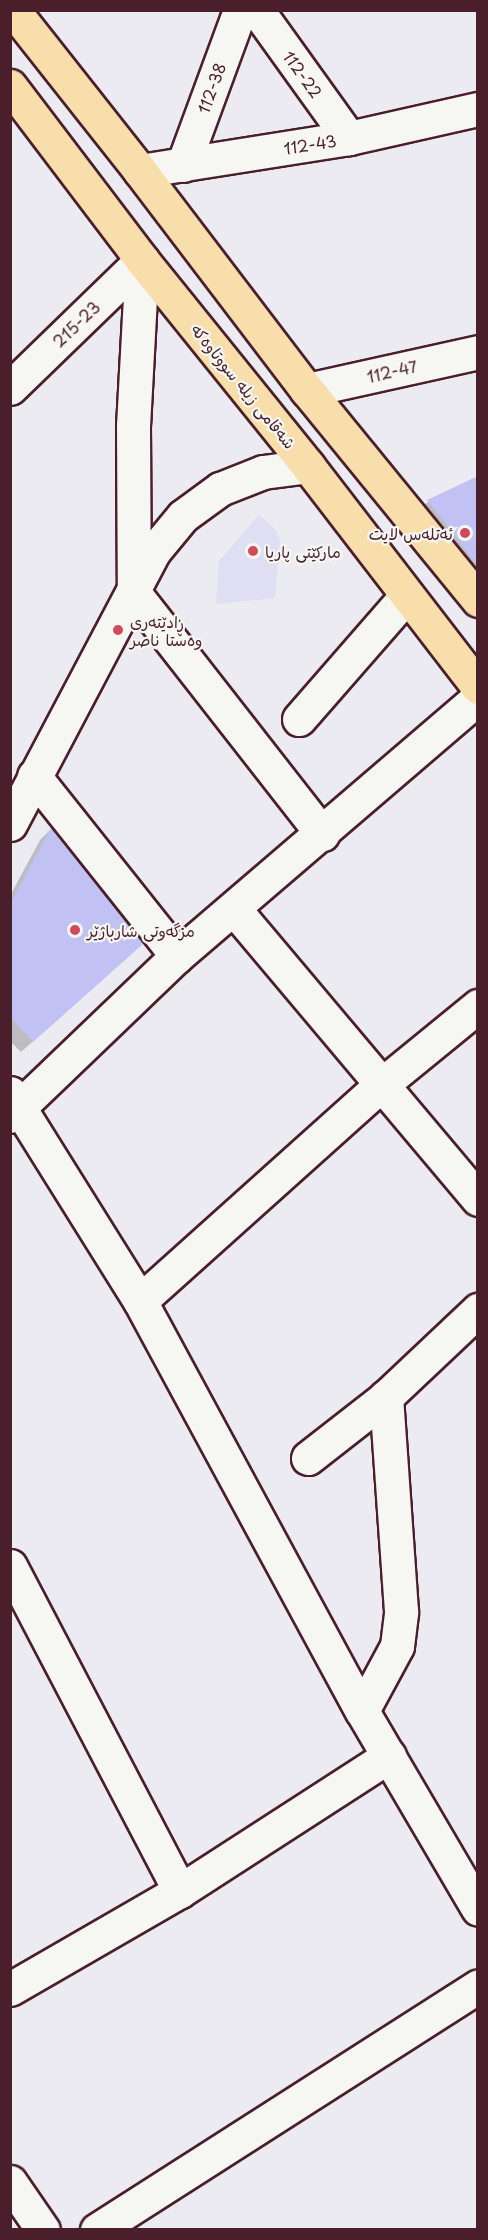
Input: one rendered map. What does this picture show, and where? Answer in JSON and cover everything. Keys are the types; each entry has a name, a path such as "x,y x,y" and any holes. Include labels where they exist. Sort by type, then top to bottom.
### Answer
{"main road":[{"path":"13,10 140,171 307,390 476,598"},
{"name":"شەقامی زیلە سووتاوەکە","path":"15,100 308,466 477,687"}],"street":[{"name":"112-38","path":"183,165 240,10"},
{"name":"112-22","path":"257,10 349,138"},
{"name":"112-43","path":"140,171 349,138 477,110"},
{"name":"215-23","path":"10,388 142,260"},
{"path":"142,260 133,426 134,593 322,834"},
{"name":"112-47","path":"307,390 477,352"},
{"path":"10,824 134,593 154,551 183,516 220,489 263,472 308,466"},
{"path":"298,719 407,595"},
{"path":"477,698 322,834 177,956 13,1105 140,1301 362,1711 477,1909"},
{"path":"34,776 177,956"},
{"path":"234,909 477,1200"},
{"path":"140,1301 380,1086 477,1006"},
{"path":"308,1458 386,1396 477,1310"},
{"path":"362,1711 397,1646 401,1611 386,1396"},
{"path":"10,1566 180,1891"},
{"path":"10,1989 180,1891 389,1756"},
{"path":"97,2229 477,1986"},
{"path":"10,2182 43,2229"}],"shaded area":[{"name":"مارکێتی پاریا","path":"259,515 276,530 280,541 275,598 216,604 219,561"}],"building":[{"name":"ئەتلەس لایت","path":"478,476 478,566 427,500"},
{"path":"52,826 60,833 143,944 33,1042 10,1017 10,904"}],"place":[{"name":"ئەتلەس لایت","path":"465,533"},
{"name":"مارکێتی پاریا","path":"253,551"},
{"name":"ڕادێتەری وەستا ناصر","path":"118,630"},
{"name":"مزگەوتی شارباژێر","path":"75,930"}]}
